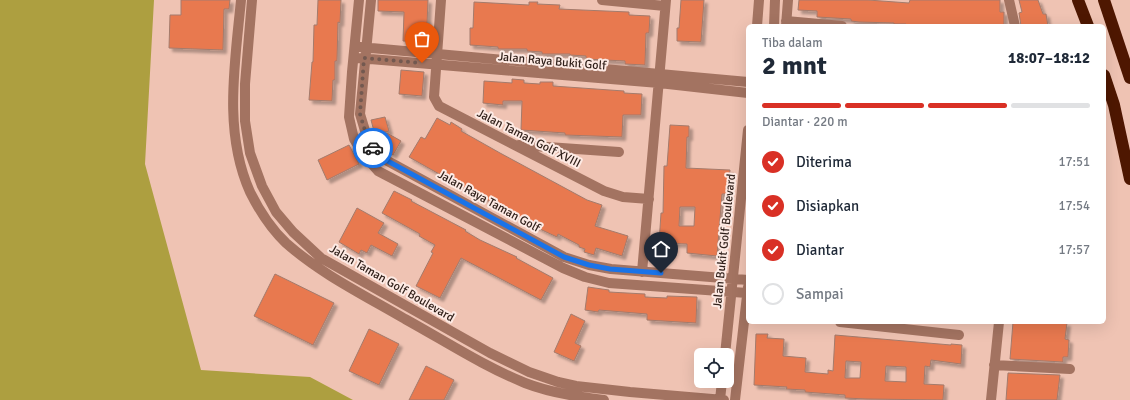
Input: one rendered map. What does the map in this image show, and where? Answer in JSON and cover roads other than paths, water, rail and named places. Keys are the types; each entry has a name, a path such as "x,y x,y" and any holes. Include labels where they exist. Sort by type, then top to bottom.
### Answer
{"highway":[{"path":"1078,0 1087,24"},
{"path":"1104,0 1130,78"},
{"path":"1106,81 1114,105 1130,178"}],"street":[{"name":"Jalan Taman Golf Boulevard","path":"240,0 233,83 234,121 238,155 250,192 265,218 284,242 315,267 485,364 526,383 555,392 604,400"},
{"name":"Jalan Taman Golf Boulevard","path":"252,0 246,57 245,121 250,153 262,186 276,212 293,232 321,258 490,353 536,374 558,382 576,386 630,392 724,400"},
{"name":"Jalan Raya Taman Golf","path":"359,0 349,117 354,139 364,155 378,171 563,268 585,277 609,283 746,293"},
{"name":"Jalan Raya Taman Golf","path":"371,0 364,58 360,114 366,134 374,149 384,159 564,257 589,265 610,269 746,280"},
{"name":"Jalan Taman Golf XVIII","path":"442,0 434,97 439,106 604,191 623,197 649,199"},
{"path":"602,0 666,3 649,199 645,272 647,286"},
{"path":"757,24 759,0"},
{"path":"774,24 775,0"},
{"path":"786,24 788,0"},
{"path":"1009,0 1015,24"},
{"name":"Jalan Raya Bukit Golf","path":"354,47 437,59 659,78 746,82"},
{"path":"236,56 246,57"},
{"name":"Jalan Raya Bukit Golf","path":"353,58 437,59"},
{"name":"Jalan Raya Bukit Golf","path":"659,78 746,93"},
{"path":"514,145 619,152"},
{"name":"Jalan Bukit Golf Boulevard","path":"725,348 729,292 733,279 746,150"},
{"path":"672,287 673,274"},
{"path":"735,400 746,302"},
{"path":"858,324 959,335"},
{"path":"991,400 999,324"},
{"path":"994,365 1070,369"},
{"path":"720,400 721,388"}]}
